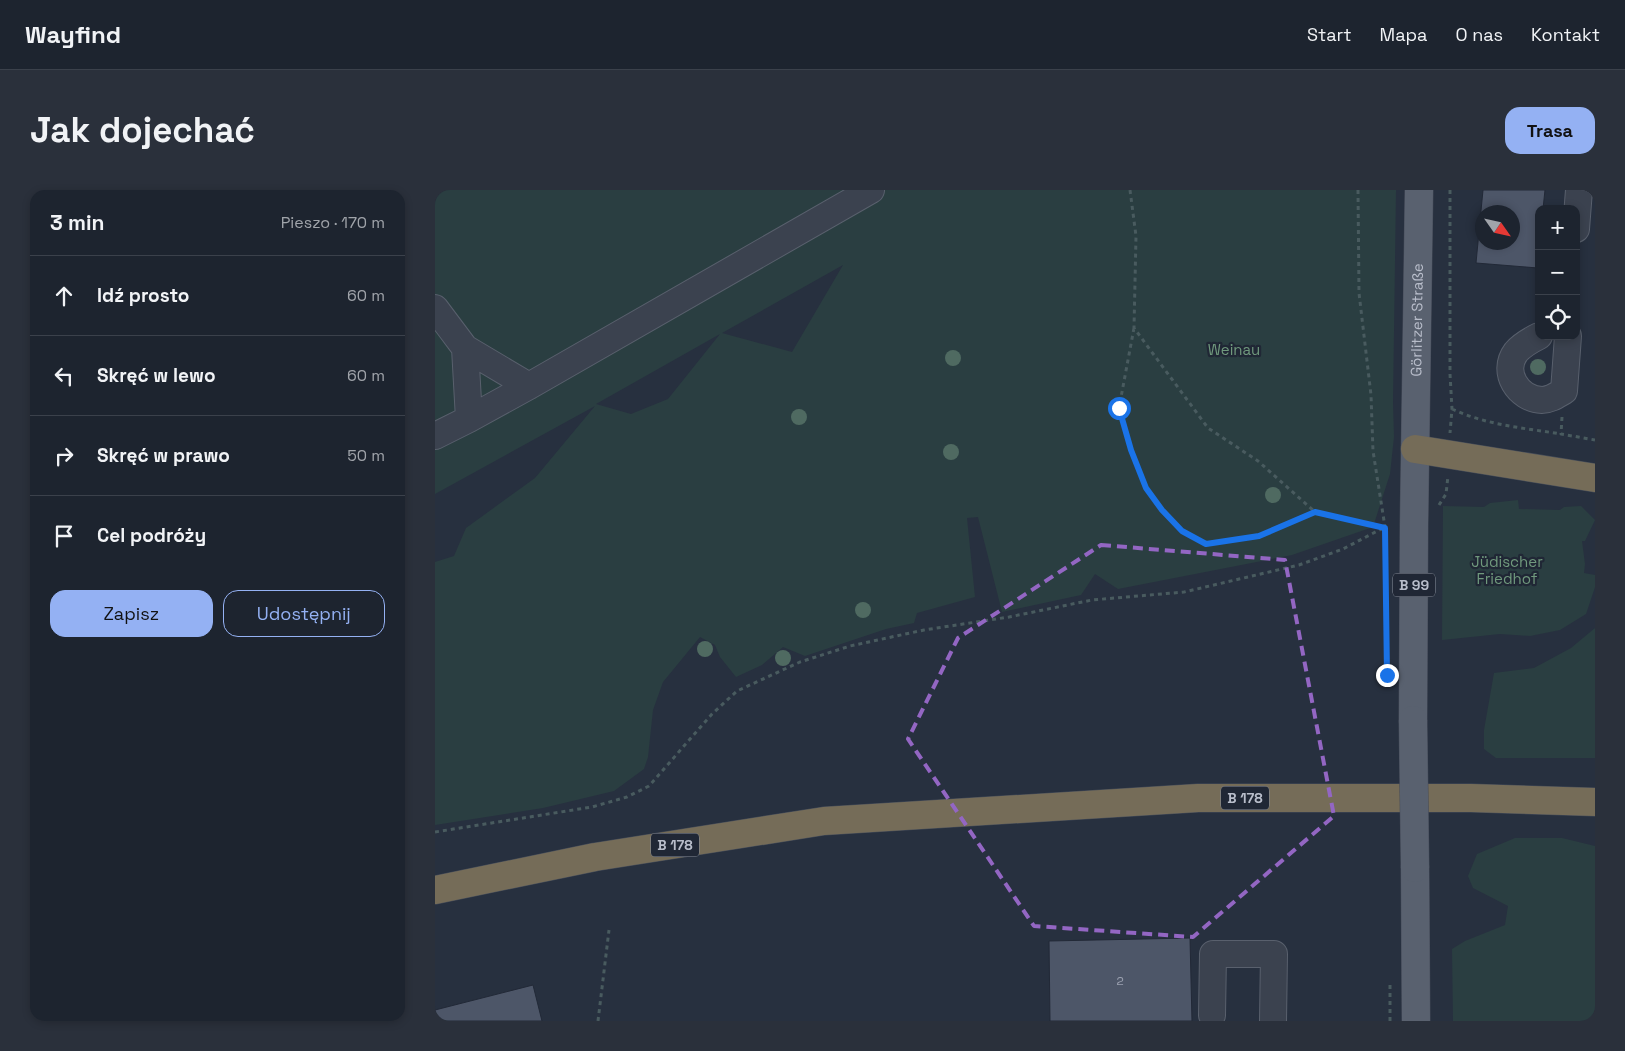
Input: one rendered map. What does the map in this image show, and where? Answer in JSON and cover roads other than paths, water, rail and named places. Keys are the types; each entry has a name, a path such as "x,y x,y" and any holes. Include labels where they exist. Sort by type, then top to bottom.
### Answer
{"highway":[{"path":"1415,449 1595,478"},
{"name":"B 178","path":"435,890 595,857 824,821 1198,798 1471,798 1589,802"}],"main road":[{"name":"Görlitzer Straße","path":"1415,449 1419,190"},
{"name":"B 99","path":"1415,449 1413,720 1416,1021"}],"street":[{"path":"435,436 529,386 871,190"},
{"path":"1578,205 1579,190"},
{"path":"435,308 465,348 529,386"},
{"path":"1535,339 1517,351 1511,362 1510,372 1513,383 1528,396 1541,400 1553,398 1564,391 1568,340"},
{"path":"465,348 469,419"},
{"path":"1213,1015 1213,954 1274,954 1273,1021"}],"park label":[{"name":"Weinau","path":"1234,350"},
{"name":"Jüdischer Friedhof","path":"1507,570"}]}
